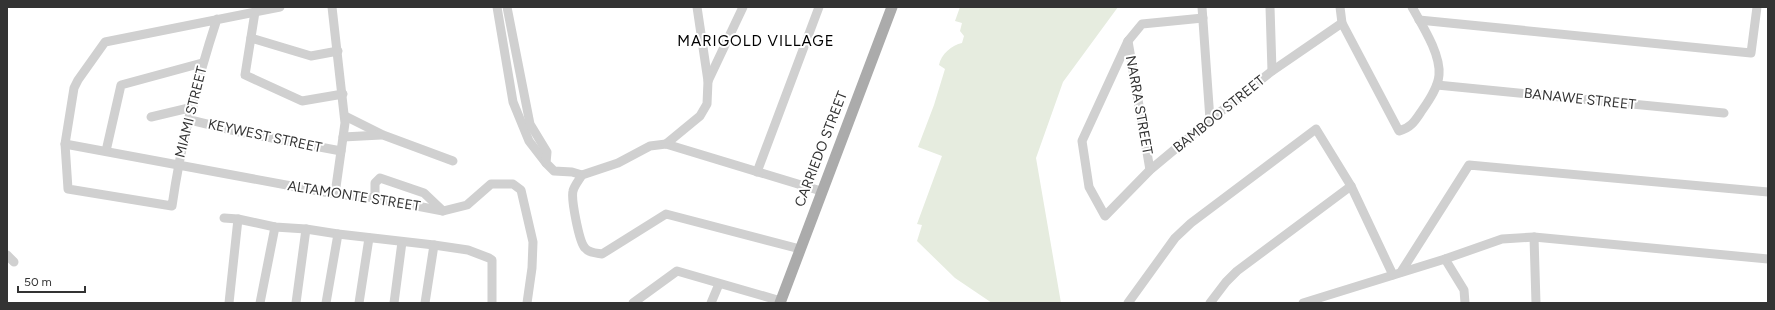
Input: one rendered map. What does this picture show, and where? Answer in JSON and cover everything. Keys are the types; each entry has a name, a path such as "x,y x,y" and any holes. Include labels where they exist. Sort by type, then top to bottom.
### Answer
{"main road":[{"name":"CARRIEDO STREET","path":"781,302 821,191 892,7"}],"street":[{"path":"65,144 74,88 105,42 280,7"},
{"path":"332,7 345,116 336,194"},
{"path":"497,7 513,102 530,141 546,163 554,171 572,172 582,175 618,163 650,146 666,144 821,191"},
{"path":"507,7 530,124 547,152 546,163"},
{"path":"666,144 700,116 707,104 708,81 697,7"},
{"path":"708,81 743,7"},
{"path":"757,172 819,7"},
{"path":"1202,7 1210,120"},
{"path":"1270,7 1272,70"},
{"path":"1340,7 1342,23 1399,131 1407,129 1412,125 1437,86 1439,76 1439,66 1436,54 1412,7"},
{"path":"1419,20 1751,53 1757,7"},
{"path":"255,12 244,75 302,101 343,94"},
{"path":"1128,41 1142,24 1203,18"},
{"name":"MIAMI STREET","path":"65,144 68,189 172,206 178,166 193,108 202,63 217,19"},
{"name":"BAMBOO STREET","path":"1128,41 1082,141 1089,187 1105,216 1150,170 1210,120 1272,70 1342,23"},
{"path":"251,38 311,56 338,50"},
{"name":"NARRA STREET","path":"1128,41 1150,170"},
{"path":"106,151 120,85 202,63"},
{"name":"BANAWE STREET","path":"1437,86 1724,113"},
{"path":"151,117 193,108"},
{"path":"345,116 383,135 454,161"},
{"name":"KEYWEST STREET","path":"190,120 240,132 341,151"},
{"path":"1128,303 1176,238 1191,223 1316,129 1350,186 1397,274"},
{"path":"343,137 383,135"},
{"name":"ALTAMONTE STREET","path":"65,144 336,194 375,198 443,212"},
{"path":"1397,274 1469,165 1768,192"},
{"path":"582,175 573,191 573,199 581,243 586,250 593,253 602,254 666,214 800,249"},
{"path":"375,198 376,183 380,178 424,193 443,212 467,204 491,184 513,184 521,190 533,242 532,268 527,303"},
{"path":"1210,303 1226,282 1238,271 1350,186"},
{"path":"224,218 238,219 275,227 306,229 468,250 490,258 493,263 492,303"},
{"path":"229,303 238,219"},
{"path":"260,303 275,227"},
{"path":"296,303 306,229"},
{"path":"326,303 338,234"},
{"path":"1302,303 1445,259 1502,239 1534,237 1768,259"},
{"path":"1534,237 1536,303"},
{"path":"359,303 369,238"},
{"path":"394,303 402,242"},
{"path":"425,303 434,245"},
{"path":"1445,259 1464,290 1466,303"},
{"path":"633,303 677,271 781,302"},
{"path":"711,303 719,284"}],"shaded area":[{"path":"960,7 1118,7 1063,82 1036,158 1061,303 992,303 955,278 917,241 922,225 917,224 942,156 918,147 934,105 945,69 939,65 940,61 942,57 954,46 962,43 964,36 960,31 962,23 955,21"}],"district":[{"name":"MARIGOLD VILLAGE","path":"756,41"}]}
